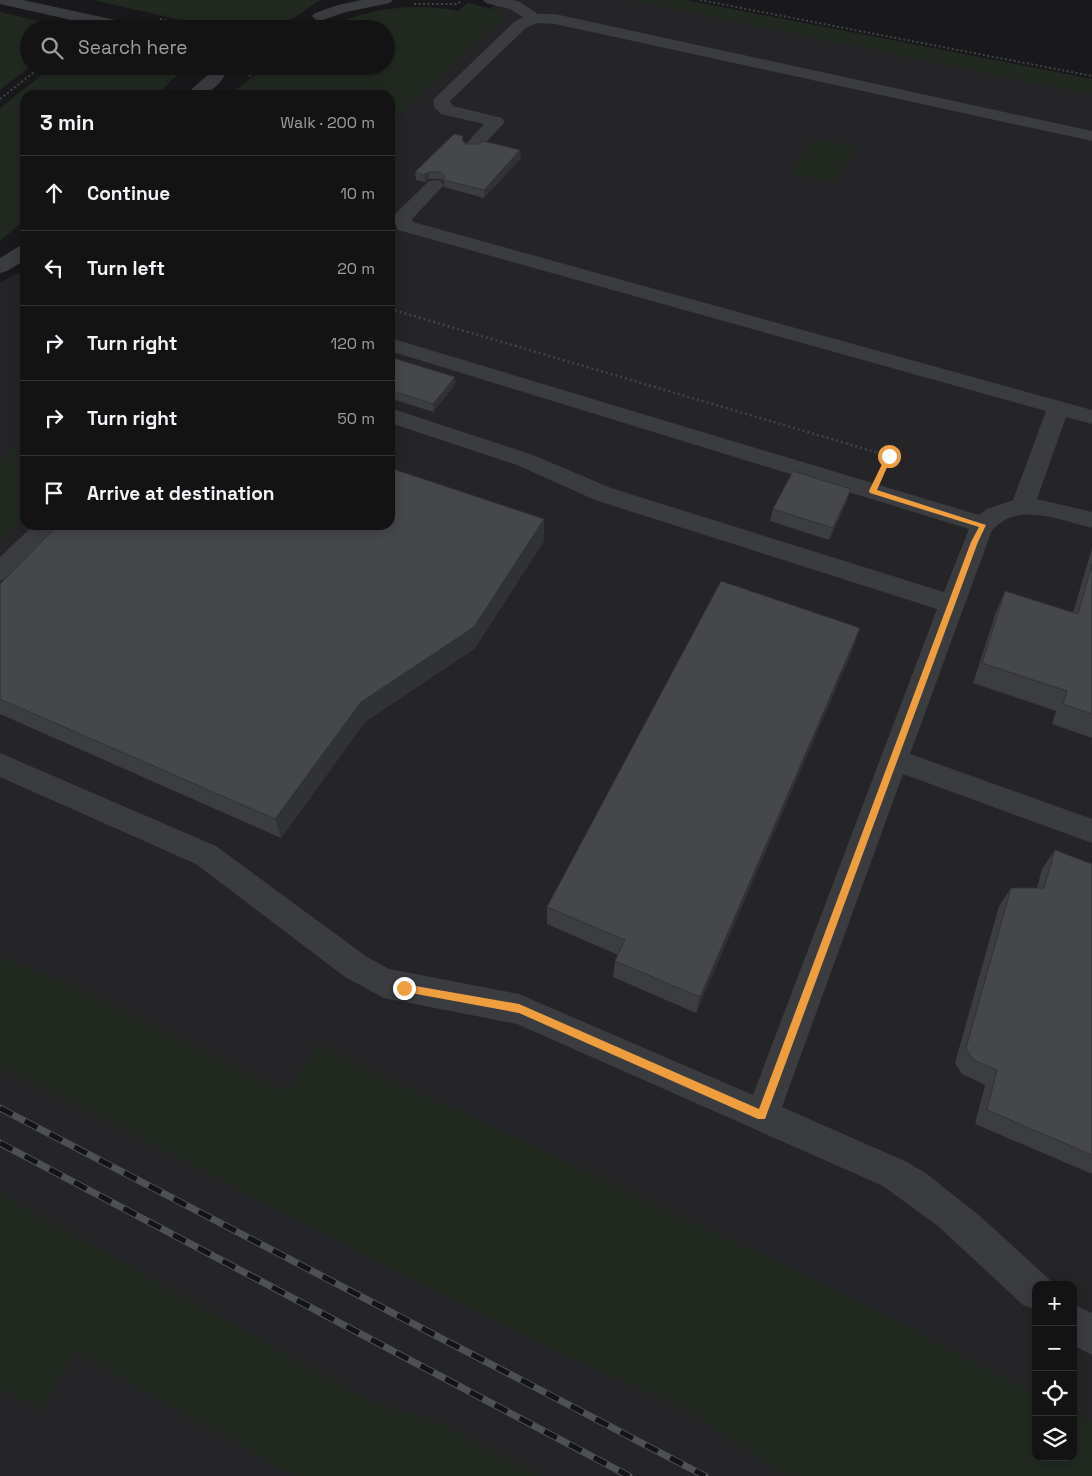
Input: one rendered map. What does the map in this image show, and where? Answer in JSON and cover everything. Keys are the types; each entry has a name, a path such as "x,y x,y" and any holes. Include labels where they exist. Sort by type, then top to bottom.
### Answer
{"street":[{"path":"2,0 93,20"},
{"path":"341,0 315,20 343,8 385,0"},
{"path":"491,0 516,5 534,18 555,20 1092,136"},
{"path":"473,146 496,122 447,110 442,107 441,100 520,25 534,18"},
{"path":"199,90 217,75"},
{"path":"435,185 402,218 406,226 1092,417"},
{"path":"0,267 20,254"},
{"path":"395,346 983,525"},
{"path":"1022,507 1058,408"},
{"path":"395,417 525,460 603,494 952,604"},
{"path":"762,1115 975,542 983,525 993,516 1022,507 1042,508 1092,520"},
{"path":"0,572 44,530"},
{"path":"895,760 1092,831"},
{"path":"0,764 206,854 356,967 384,983 519,1009 895,1174 921,1190 970,1229 1032,1288"},
{"path":"1077,1325 1092,1336"}],"path":[{"path":"700,0 1092,76"},
{"path":"0,99 31,75"},
{"path":"395,310 889,456 873,491"}],"shaded area":[{"path":"93,0 320,0 289,20 181,20"},
{"path":"500,0 679,0 1092,84 1092,1476 0,1476 0,283 20,272 20,530 395,530 395,118 503,19 500,11 490,8"},
{"path":"631,0 686,0 1092,79 1092,95"},
{"path":"468,3 501,11 503,19 395,118 395,90 235,90 256,75 395,75 395,20 346,20 373,12 407,7 441,8 458,11"},
{"path":"0,12 34,20 20,20 20,75 0,90"},
{"path":"42,75 177,75 162,90 23,90"},
{"path":"20,92 20,224 0,241 0,108"},
{"path":"814,138 857,148 837,180 833,183 793,173 793,169"},
{"path":"20,444 20,522 0,542 0,462"},
{"path":"0,956 76,987 282,1090 290,1087 319,1045 793,1269 1032,1391 1032,1461 1077,1461 1077,1414 1092,1421 1092,1476 787,1476 686,1410 578,1361 424,1285 0,1067"},
{"path":"0,1193 377,1405 436,1420 542,1476 294,1476 75,1352 41,1411 0,1389"}],"building":[{"path":"454,134 463,136 462,140 466,144 479,144 483,141 520,150 484,190 444,180 445,176 441,172 428,172 424,175 415,172"},
{"path":"395,359 455,377 433,404 395,392"},
{"path":"395,470 544,519 474,627 361,702 275,819 0,699 0,584 53,530 395,530"},
{"path":"793,471 851,489 833,528 773,509"},
{"path":"1092,564 1092,714 1063,704 1067,691 982,663 1005,591 1078,614"},
{"path":"721,581 860,628 700,997 615,961 625,940 547,907"},
{"path":"1055,850 1092,864 1092,1155 987,1110 997,1070 973,1060 966,1048 1011,888 1044,888"}],"railway":[{"path":"0,1108 705,1476"},
{"path":"0,1143 629,1476"}],"route":[{"path":"404,988 519,1009 762,1115 975,542 983,525 873,491 889,456"}]}
